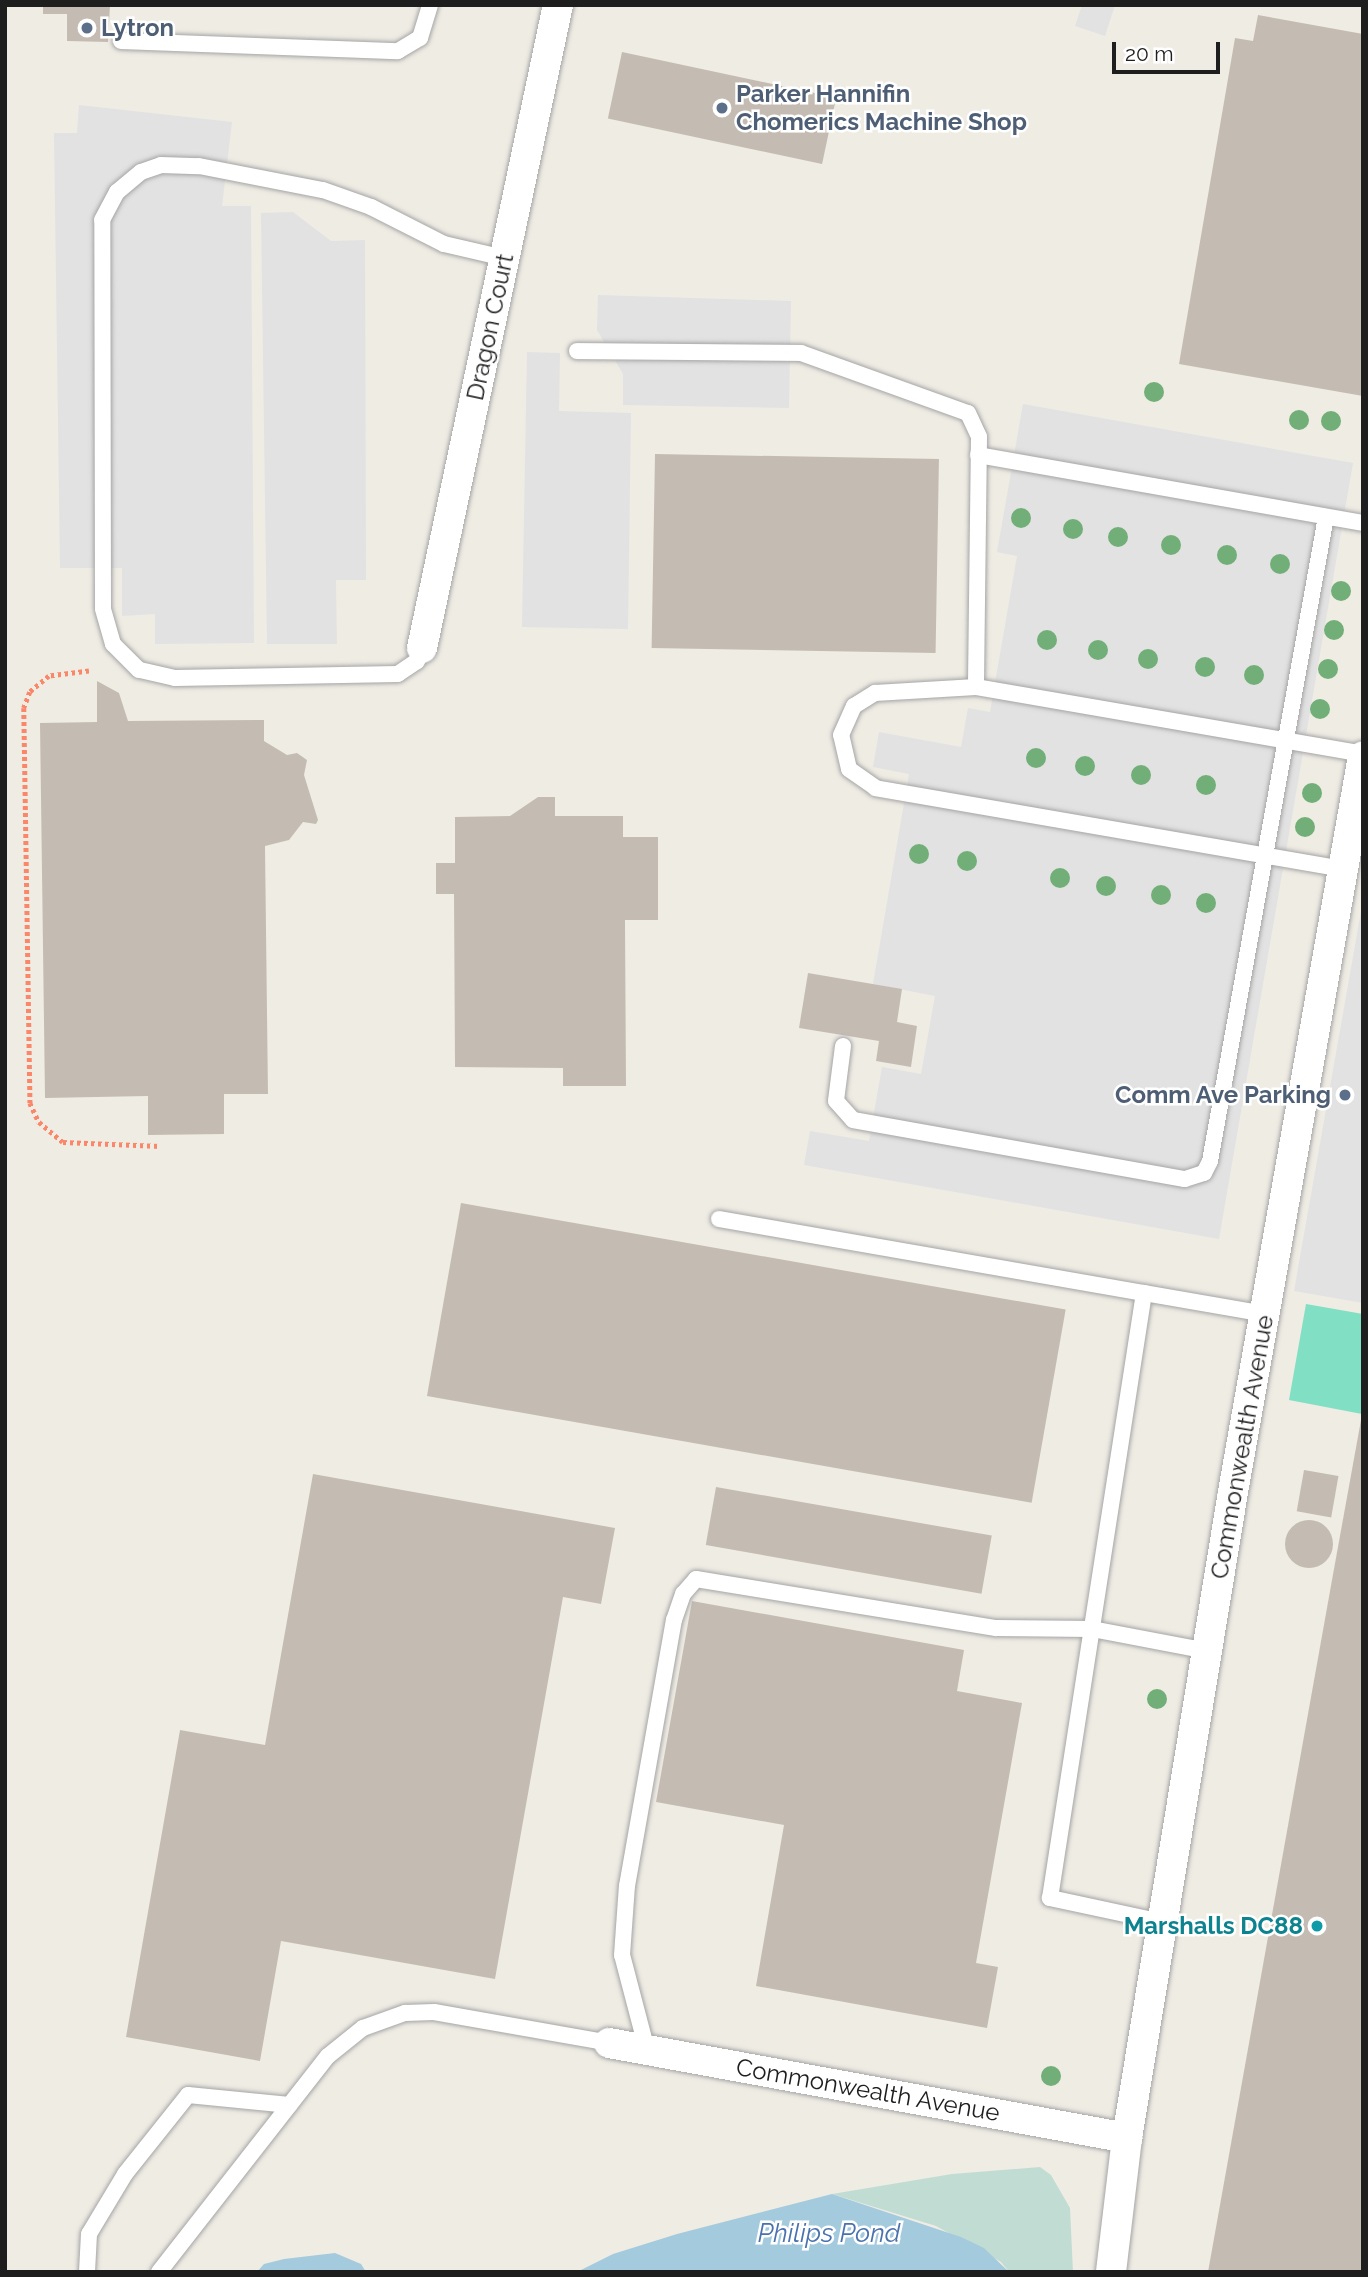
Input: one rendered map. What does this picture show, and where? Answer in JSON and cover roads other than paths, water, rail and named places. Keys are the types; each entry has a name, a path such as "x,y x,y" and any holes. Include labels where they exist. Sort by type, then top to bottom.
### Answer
{"street":[{"name":"Dragon Court","path":"422,648 558,5"},
{"name":"Commonwealth Avenue","path":"1111,2272 1127,2138 1207,1650 1363,755"},
{"name":"Commonwealth Avenue","path":"609,2043 1127,2138"}],"lane":[{"path":"121,41 398,51 420,38 430,5"},
{"path":"422,648 417,660 398,674 175,678 139,670 113,644 103,608 102,220 117,192 141,172 172,164 213,167 323,190 371,207 444,244 504,258"},
{"path":"577,351 802,353 963,408 976,424 978,455 976,687"},
{"path":"978,455 1363,523"},
{"path":"843,1046 836,1101 853,1120 1185,1179 1197,1177 1210,1161 1326,517"},
{"path":"1343,869 876,788 849,769 841,735 848,715 861,699 886,690 976,687 1363,755"},
{"path":"719,1219 1265,1314"},
{"path":"1144,1293 1050,1898 1163,1922"},
{"path":"647,2050 622,1955 626,1900 674,1620 688,1585 709,1578 996,1628 1092,1629 1207,1650"},
{"path":"159,2272 290,2105 350,2036 376,2021 405,2013 450,2014 609,2043"},
{"path":"88,2272 89,2234 125,2174 188,2095 290,2105"}],"water":[{"name":"Philips Pond","path":"832,2194 961,2237 984,2248 1009,2272 577,2272 613,2254 677,2234"},
{"path":"335,2253 361,2264 366,2272 257,2272 264,2264 284,2259"}],"place":[{"name":"Lytron","path":"87,28"},
{"name":"Parker Hannifin Chomerics Machine Shop","path":"722,108"},
{"name":"Comm Ave Parking","path":"1345,1095"},
{"name":"Marshalls DC88","path":"1317,1926"}]}
